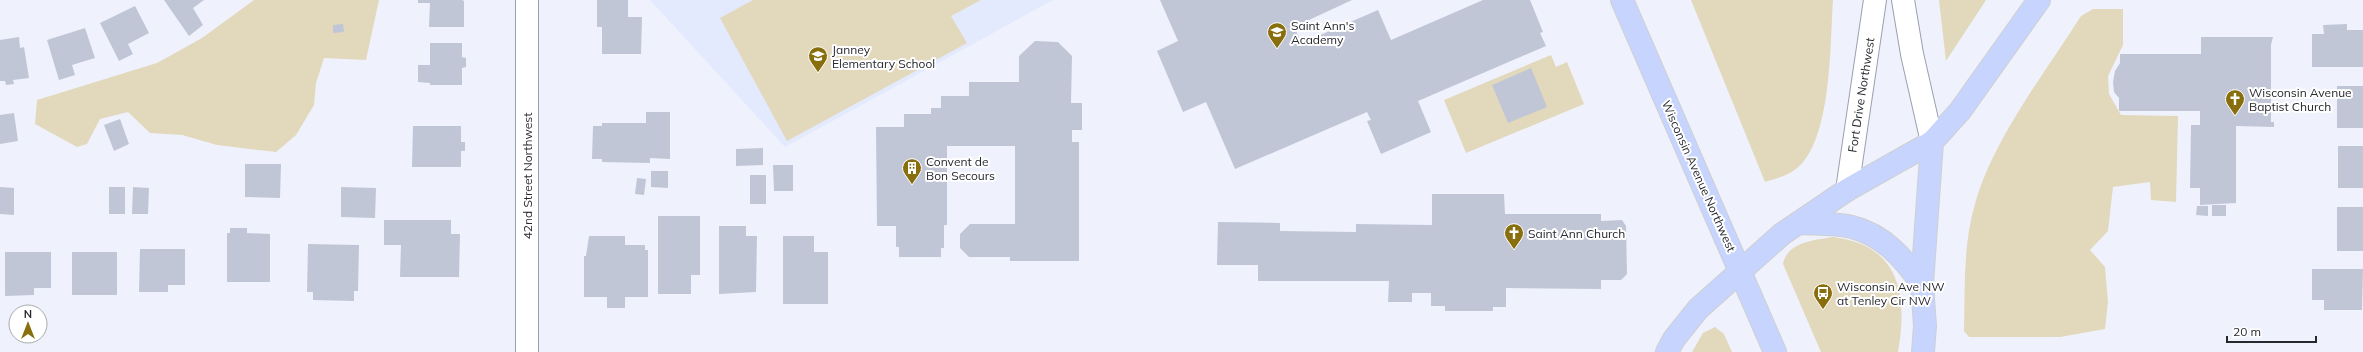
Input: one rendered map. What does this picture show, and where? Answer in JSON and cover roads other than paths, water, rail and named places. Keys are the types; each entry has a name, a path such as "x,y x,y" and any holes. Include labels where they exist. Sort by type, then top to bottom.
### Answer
{"main road":[{"name":"Wisconsin Avenue Northwest","path":"1622,0 1776,352"},
{"path":"1667,352 1674,339 1698,309 1782,234 1847,190 1932,142 1960,111 2039,0"},
{"path":"1923,352 1926,326 1922,284 1932,142"},
{"path":"1799,223 1852,227 1882,240 1903,258 1922,284"}],"street":[{"name":"42nd Street Northwest","path":"526,352 527,0"},
{"name":"Fort Drive Northwest","path":"1847,190 1875,0"},
{"path":"1903,0 1912,54 1932,142"}],"place":[{"name":"Saint Ann's Academy","path":"1277,49"},
{"name":"Janney Elementary School","path":"818,73"},
{"name":"Wisconsin Avenue Baptist Church","path":"2235,116"},
{"name":"Convent de Bon Secours","path":"912,185"},
{"name":"Saint Ann Church","path":"1514,250"},
{"name":"Wisconsin Ave NW at Tenley Cir NW","path":"1823,310"}]}
